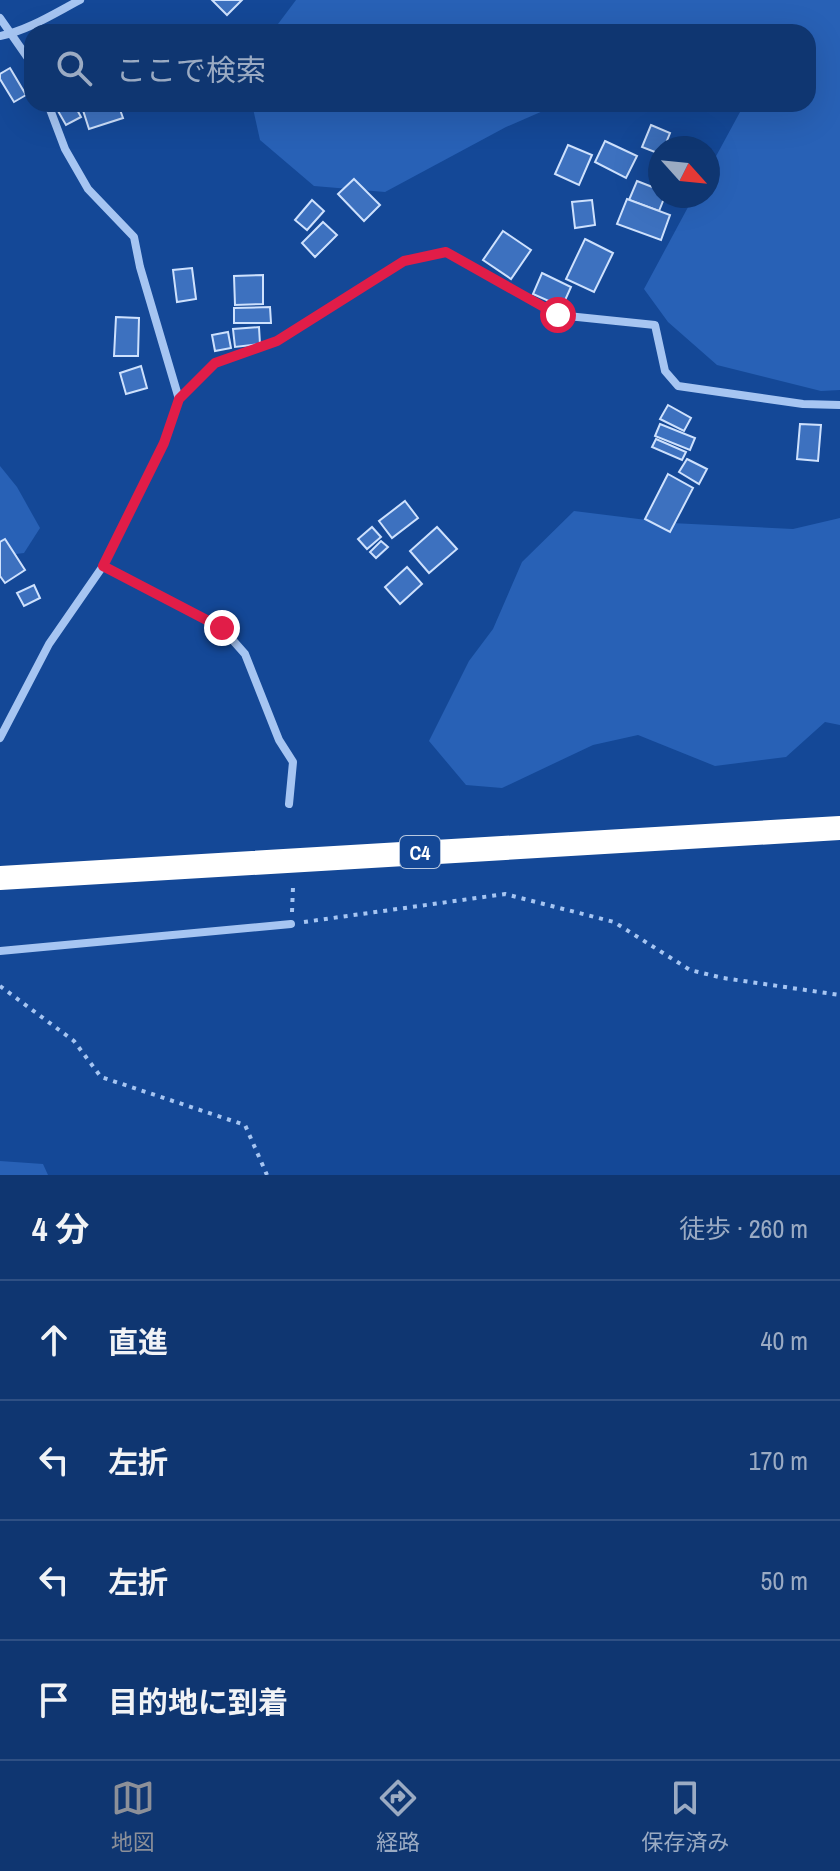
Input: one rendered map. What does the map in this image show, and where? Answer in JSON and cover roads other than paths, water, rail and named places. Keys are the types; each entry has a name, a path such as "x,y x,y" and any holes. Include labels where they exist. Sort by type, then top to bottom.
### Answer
{"highway":[{"name":"C4","path":"0,878 840,828"}],"street":[{"path":"31,24 80,0"},
{"path":"0,18 24,52"},
{"path":"0,36 24,27"},
{"path":"51,112 65,149 88,189 134,237 179,399"},
{"path":"0,738 49,644 103,566 164,443 179,399 215,363 277,341 404,261 446,252 558,315 655,325 665,371 678,386 803,404 840,405"},
{"path":"103,566 222,628 245,654 279,740 293,762 289,804"},
{"path":"0,951 291,924"}]}
